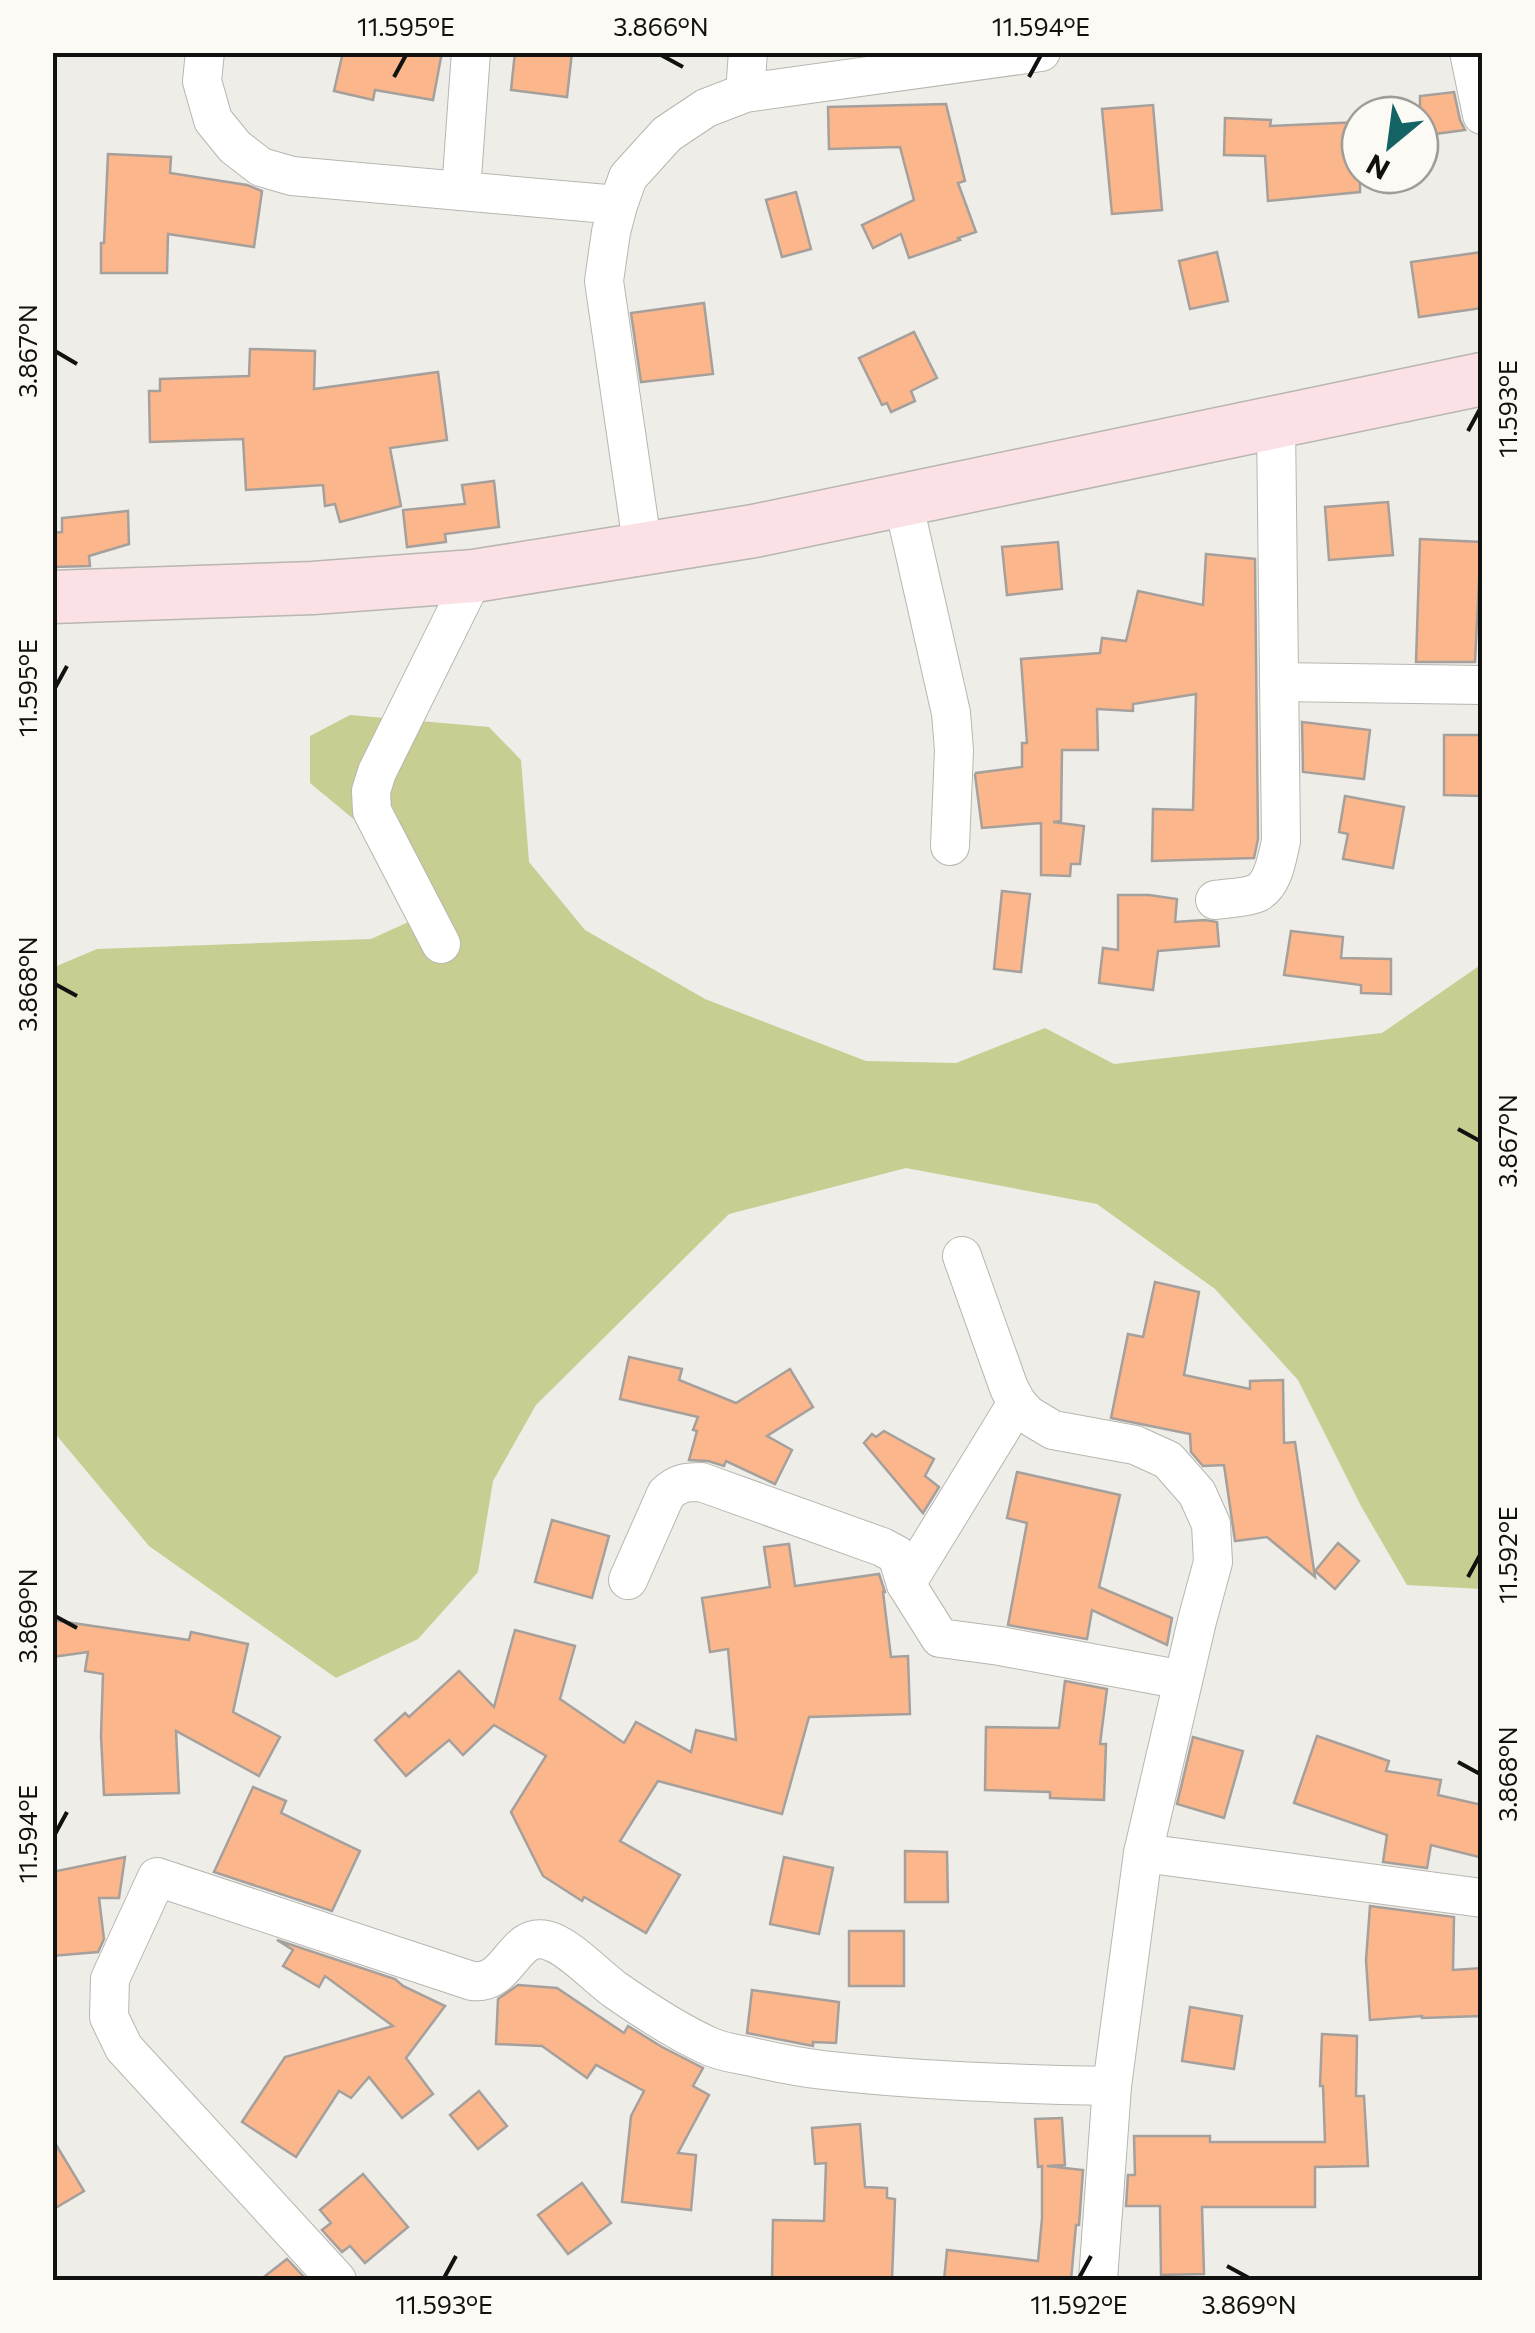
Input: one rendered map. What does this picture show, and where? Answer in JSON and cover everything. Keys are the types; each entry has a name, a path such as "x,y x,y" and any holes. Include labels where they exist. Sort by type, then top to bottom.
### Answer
{"street":[{"path":"205,52 202,81 213,120 235,147 260,167 292,176 618,205"},
{"path":"460,191 471,52"},
{"path":"745,94 748,52"},
{"path":"643,550 604,282 618,205 628,177 667,134 706,108 745,94 1041,52"},
{"path":"1470,52 1482,116"},
{"path":"52,597 313,588 474,576 754,532 1482,379"},
{"path":"1215,900 1257,893 1275,869 1281,841 1276,423"},
{"path":"902,500 951,713 954,750 950,846"},
{"path":"441,944 372,811 370,791 474,576"},
{"path":"1279,682 1482,685"},
{"path":"962,1256 1009,1388 1028,1416 1052,1430 1135,1445 1168,1460 1197,1493 1212,1524 1213,1562 1143,1853 1112,2086 1098,2280"},
{"path":"906,1584 1017,1403"},
{"path":"628,1580 666,1494 675,1485 701,1482 897,1555 906,1584 940,1638 1184,1680"},
{"path":"1143,1853 1482,1898"},
{"path":"336,2280 124,2048 109,2017 110,1979 157,1877 472,1981 492,1980 523,1945 536,1939 548,1940 663,2021 714,2049 791,2066 996,2084 1112,2086"}],"green space":[{"path":"350,715 489,727 521,760 529,862 585,930 705,999 866,1061 956,1063 1045,1028 1114,1064 1382,1033 1482,964 1482,1589 1407,1585 1361,1506 1298,1380 1215,1289 1097,1204 906,1168 729,1214 536,1405 493,1481 478,1572 418,1639 336,1678 149,1546 53,1431 52,968 97,949 371,939 415,919 420,874 310,783 310,736"}],"building":[{"path":"343,52 442,52 433,100 375,90 373,100 334,91"},
{"path":"515,52 572,52 567,97 511,90"},
{"path":"1454,92 1465,130 1440,133 1440,95 1428,95"},
{"path":"946,104 965,181 958,183 976,232 909,258 901,234 873,248 862,225 914,200 900,147 829,149 828,107"},
{"path":"1153,105 1162,210 1112,214 1102,109"},
{"path":"1225,118 1271,120 1270,126 1340,123 1340,194 1268,201 1265,156 1224,155"},
{"path":"108,154 171,157 170,173 247,185 262,191 254,247 168,234 167,273 101,273"},
{"path":"796,192 811,249 782,257 766,200"},
{"path":"1217,252 1228,301 1190,309 1179,261"},
{"path":"1482,252 1482,308 1419,317 1411,262"},
{"path":"704,303 713,374 641,382 631,313"},
{"path":"914,332 937,378 911,391 915,401 891,412 887,403 882,405 859,358"},
{"path":"250,349 315,351 314,389 438,372 447,440 390,448 401,506 340,522 335,504 325,506 323,485 246,490 243,439 150,442 149,391 160,391 160,379 249,376"},
{"path":"494,481 499,527 445,534 446,542 407,547 403,510 465,504 462,485"},
{"path":"1388,502 1393,555 1329,560 1325,507"},
{"path":"128,511 129,544 89,556 90,566 52,567 52,533 62,532 62,518"},
{"path":"1420,539 1481,542 1475,662 1416,662"},
{"path":"1058,542 1062,589 1007,595 1002,547"},
{"path":"1206,554 1255,559 1258,839 1254,858 1152,861 1153,809 1193,810 1196,694 1133,704 1133,711 1097,709 1098,750 1062,750 1061,821 1053,822 1084,826 1080,864 1071,864 1070,876 1041,875 1041,823 982,828 975,775 1022,767 1022,743 1027,743 1021,659 1100,653 1102,638 1126,641 1138,591 1203,605"},
{"path":"1302,722 1370,730 1364,779 1303,772"},
{"path":"1444,735 1482,735 1482,796 1444,795"},
{"path":"1345,796 1404,807 1393,868 1343,859 1348,834 1339,832"},
{"path":"1002,891 1030,894 1021,972 994,969"},
{"path":"1118,895 1177,899 1175,922 1217,922 1219,946 1158,951 1153,990 1099,983 1103,948 1118,950"},
{"path":"1291,931 1343,937 1341,958 1391,959 1391,994 1361,993 1361,985 1284,975"},
{"path":"1155,1282 1199,1292 1184,1375 1250,1389 1250,1381 1283,1380 1284,1443 1295,1442 1315,1577 1267,1537 1235,1541 1224,1465 1203,1466 1191,1452 1190,1434 1111,1418 1128,1334 1143,1337"},
{"path":"629,1357 682,1369 679,1380 736,1403 790,1369 813,1407 767,1436 792,1450 775,1484 726,1461 724,1466 689,1460 698,1417 620,1399"},
{"path":"884,1431 934,1459 925,1476 939,1487 923,1513 864,1443 872,1434 876,1437"},
{"path":"1017,1472 1120,1495 1099,1587 1172,1618 1167,1645 1092,1610 1087,1639 1008,1625 1027,1523 1007,1518"},
{"path":"552,1520 609,1536 592,1598 535,1582"},
{"path":"1338,1543 1359,1561 1335,1589 1315,1571"},
{"path":"789,1544 795,1586 879,1574 885,1592 891,1657 908,1656 910,1714 809,1717 782,1814 658,1781 620,1841 680,1875 646,1933 543,1876 511,1812 546,1756 494,1725 463,1755 449,1740 406,1776 375,1740 405,1713 409,1717 459,1671 494,1707 515,1630 575,1646 560,1699 624,1743 636,1722 691,1752 696,1730 736,1740 728,1649 710,1652 702,1598 770,1587 764,1547"},
{"path":"52,1620 189,1640 191,1632 248,1644 233,1712 280,1737 259,1776 176,1731 179,1793 104,1795 103,1674 85,1671 88,1652 52,1657"},
{"path":"1065,1681 1107,1689 1100,1744 1106,1744 1104,1800 1050,1798 1050,1792 985,1790 986,1727 1059,1728"},
{"path":"1317,1736 1389,1761 1386,1771 1441,1780 1438,1795 1482,1805 1479,1857 1431,1845 1427,1868 1383,1862 1387,1835 1294,1803"},
{"path":"1193,1737 1243,1751 1224,1818 1177,1804"},
{"path":"253,1787 286,1801 281,1813 360,1851 332,1911 214,1872"},
{"path":"905,1851 947,1852 948,1902 905,1902"},
{"path":"125,1857 119,1898 99,1898 104,1939 98,1952 52,1956 52,1872"},
{"path":"784,1857 833,1868 819,1934 770,1924"},
{"path":"1370,1906 1454,1917 1453,1970 1482,1968 1482,2016 1370,2020 1366,1960"},
{"path":"849,1931 904,1931 904,1986 849,1986"},
{"path":"277,1940 395,1979 445,2006 406,2058 433,2094 402,2118 369,2077 351,2098 339,2091 296,2157 242,2122 285,2057 393,2026 325,1976 319,1987 283,1966 293,1950"},
{"path":"518,1985 557,1988 624,2033 628,2026 703,2068 693,2086 709,2095 678,2153 696,2155 691,2210 622,2202 631,2116 644,2091 596,2065 587,2078 542,2046 496,2044 498,1999"},
{"path":"752,1990 839,2002 836,2043 813,2042 813,2046 747,2033"},
{"path":"1190,2007 1242,2016 1234,2069 1182,2061"},
{"path":"1322,2034 1357,2036 1356,2096 1364,2096 1368,2166 1315,2167 1315,2207 1202,2207 1204,2274 1161,2275 1160,2206 1126,2206 1128,2175 1135,2175 1134,2136 1210,2136 1210,2142 1325,2142 1320,2086"},
{"path":"479,2091 507,2126 478,2149 450,2115"},
{"path":"1062,2118 1065,2165 1047,2166 1083,2170 1071,2280 944,2280 947,2250 1038,2261 1042,2166 1038,2167 1035,2119"},
{"path":"860,2124 865,2187 887,2188 887,2198 895,2199 892,2280 772,2280 773,2220 824,2221 826,2163 815,2164 812,2128"},
{"path":"52,2138 84,2191 52,2210"},
{"path":"363,2174 408,2227 365,2263 350,2246 342,2252 322,2230 331,2223 320,2210"},
{"path":"582,2183 611,2223 568,2254 538,2215"},
{"path":"287,2259 307,2280 260,2280"}]}
